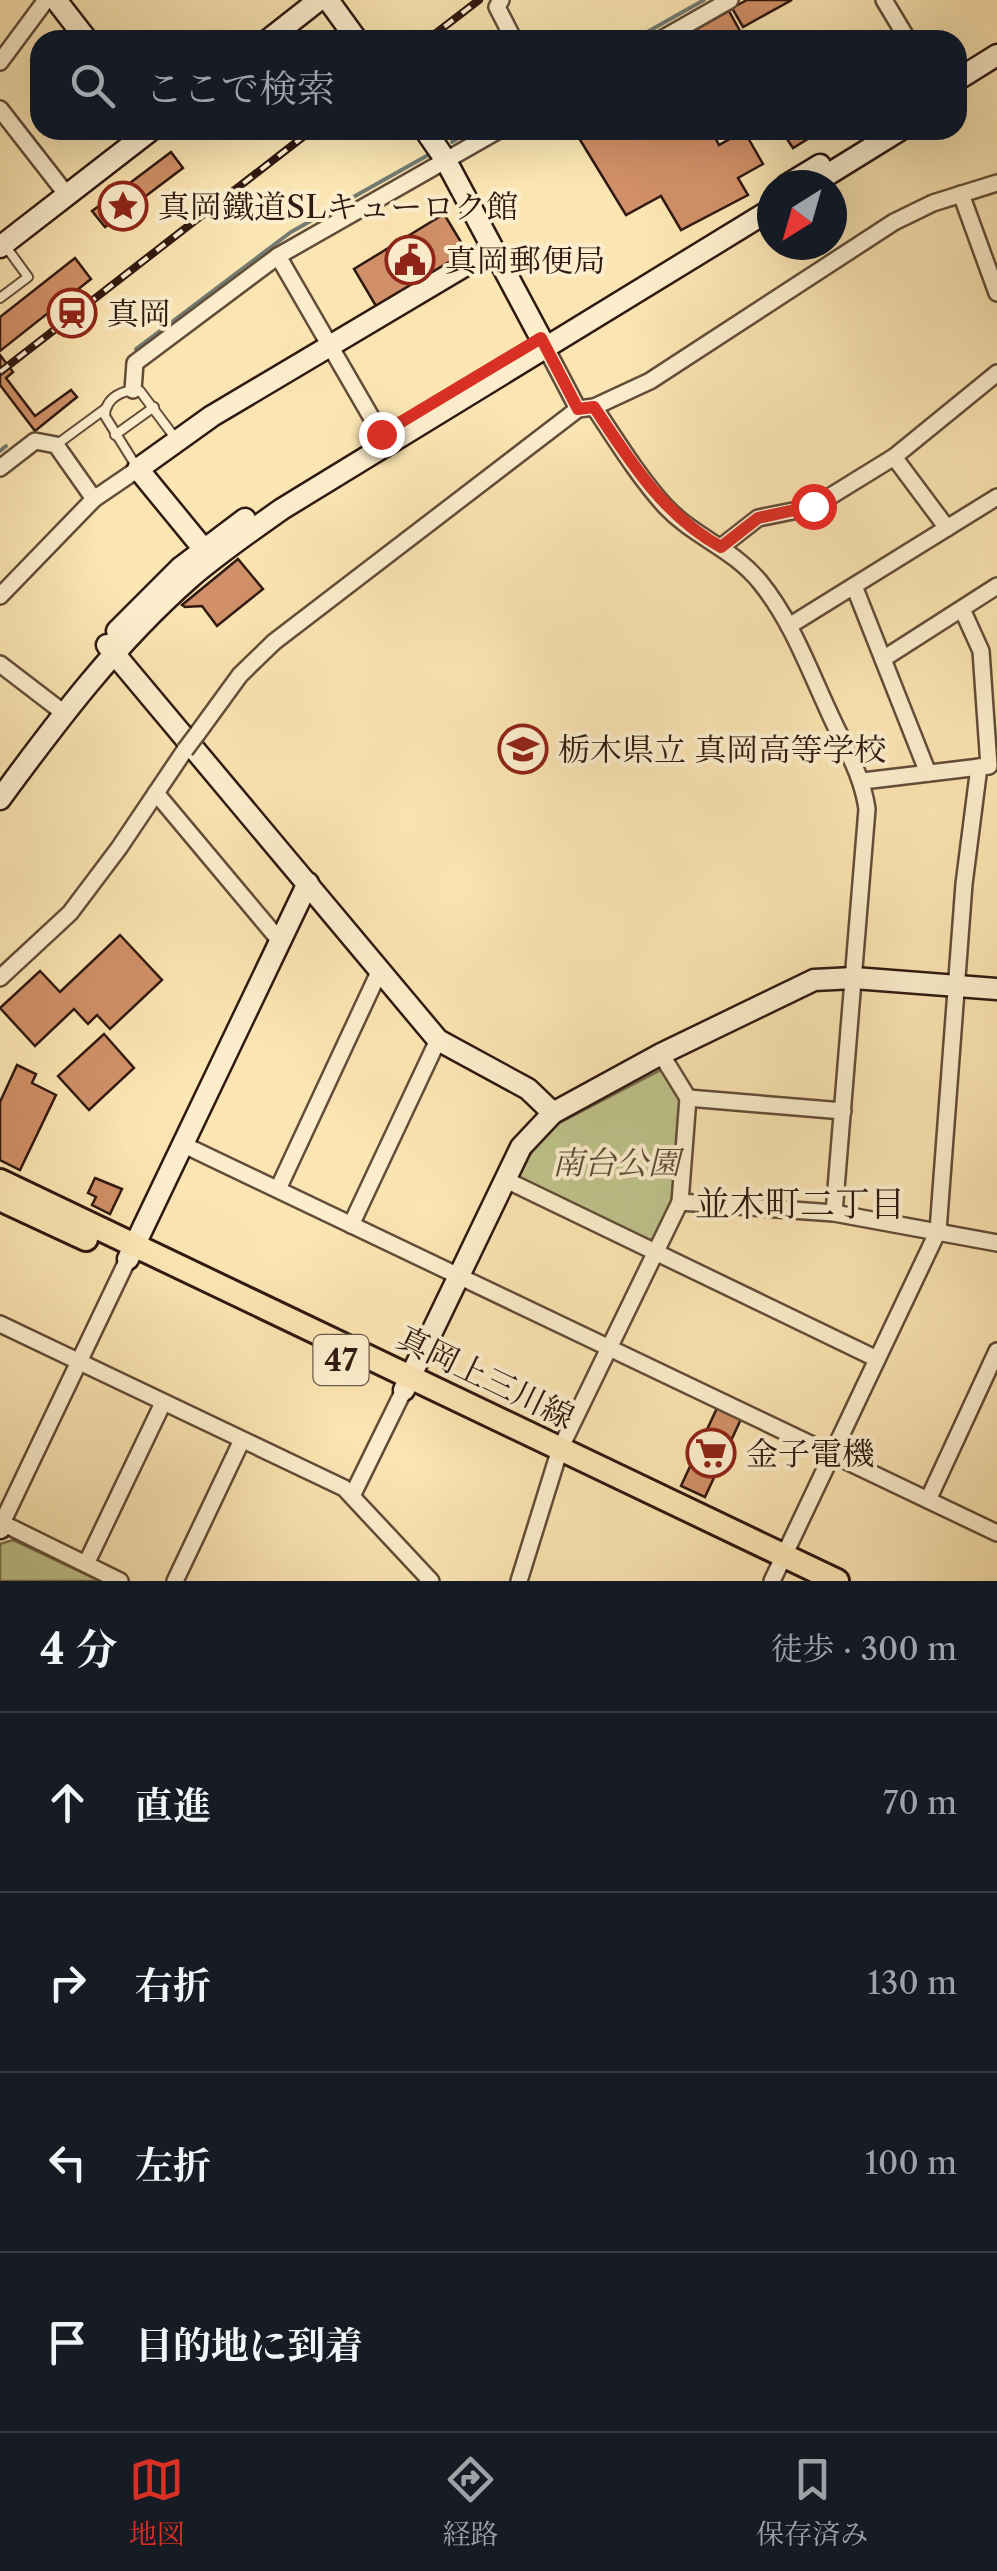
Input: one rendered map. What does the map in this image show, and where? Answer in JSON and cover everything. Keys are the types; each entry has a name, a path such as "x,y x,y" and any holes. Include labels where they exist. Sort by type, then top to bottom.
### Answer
{"main road":[{"name":"真岡上三川線","path":"0,1181 131,1252 558,1455 802,1581"},
{"name":"真岡上三川線","path":"0,1199 131,1252"},
{"name":"真岡上三川線","path":"778,1569 837,1581"}],"street":[{"path":"0,62 46,0"},
{"path":"56,0 80,30"},
{"path":"281,30 319,0"},
{"path":"328,0 350,30"},
{"path":"502,0 497,8 509,30"},
{"path":"678,30 730,0"},
{"path":"884,0 902,30"},
{"path":"967,74 997,55"},
{"path":"967,89 997,70"},
{"path":"0,109 66,195"},
{"path":"2,245 138,140"},
{"path":"433,140 544,343 586,408 666,506 696,534 735,555 762,584 789,626 863,781 867,809 834,1213"},
{"path":"133,390 135,363 278,256 480,140"},
{"path":"811,170 860,140"},
{"path":"835,170 884,140"},
{"path":"0,978 70,912 240,675 274,642 586,408 664,372 894,222 933,203 997,183"},
{"path":"961,194 997,293"},
{"path":"207,554 544,343 757,204"},
{"path":"0,776 110,648 207,554 277,496 757,218"},
{"path":"0,596 94,499 176,439 493,249"},
{"path":"278,256 381,434"},
{"path":"721,547 758,518 813,506 894,457 997,372"},
{"path":"0,468 35,441 56,444 94,499"},
{"path":"894,457 948,528"},
{"path":"138,468 207,554"},
{"path":"789,626 997,496"},
{"path":"854,586 928,773"},
{"path":"884,659 997,586"},
{"path":"778,1569 938,1232 964,884 988,766 989,651 962,609"},
{"path":"110,648 438,1040 528,1089 553,1114"},
{"path":"0,664 59,708"},
{"path":"0,799 59,708"},
{"path":"863,781 988,766"},
{"path":"156,793 280,942"},
{"path":"120,1581 1,1525 308,884"},
{"path":"278,1190 380,970"},
{"path":"353,1494 504,1179 521,1147 553,1114 661,1054 798,986 826,978 997,990"},
{"path":"351,1225 438,1040"},
{"path":"519,1581 558,1455 680,1202 688,1098 661,1054"},
{"path":"688,1098 843,1111"},
{"path":"182,1144 997,1533"},
{"path":"504,1179 878,1359"},
{"path":"680,1202 834,1213 997,1242"},
{"path":"0,1324 353,1494 431,1581"},
{"path":"928,1500 997,1351"},
{"path":"86,1564 163,1403"},
{"path":"175,1581 242,1440"}],"lane":[{"path":"0,298 28,277 2,245"},
{"path":"56,444 104,410 118,394 133,390 140,391 176,439"},
{"path":"115,434 154,407"},
{"path":"104,410 138,468"}],"green space":[{"name":"南台公園","path":"661,1070 668,1074 681,1099 674,1201 655,1239 642,1241 519,1182 517,1174 546,1130"},
{"path":"13,1540 100,1581 0,1581 0,1544"}],"building":[{"path":"747,0 792,0 743,27 732,8"},
{"path":"729,11 739,30 695,30"},
{"path":"580,140 716,140 719,145 728,140 749,140 763,164 738,178 748,195 681,230 661,196 626,215"},
{"path":"788,140 806,140 793,148"},
{"path":"171,152 183,168 130,208 118,192"},
{"path":"118,192 130,208 105,227 92,211"},
{"name":"真岡郵便局","path":"444,214 467,252 376,306 354,269"},
{"path":"75,258 91,279 0,351 0,317"},
{"path":"0,355 13,372 6,378 35,416 71,390 77,397 35,431 0,385"},
{"path":"238,559 263,589 217,626 202,606 182,605"},
{"path":"120,935 162,980 110,1029 97,1015 88,1024 74,1009 35,1046 0,1008 40,971 60,992"},
{"path":"104,1034 134,1068 89,1110 58,1076"},
{"path":"17,1065 36,1074 32,1083 56,1095 20,1170 0,1160 0,1102"},
{"path":"95,1178 122,1189 110,1214 92,1205 96,1197 88,1193"},
{"name":"金子電機","path":"717,1408 741,1419 705,1497 681,1486"}],"waterway":[{"path":"651,30 704,0"},
{"path":"136,349 291,232 430,154"},
{"path":"0,451 6,446"}],"railway":[{"path":"440,30 479,0"},
{"path":"0,372 299,140"}],"place":[{"name":"真岡鐵道SLキューロク館","path":"123,206"},
{"name":"真岡郵便局","path":"410,260"},
{"name":"真岡","path":"72,313"},
{"name":"栃木県立 真岡高等学校","path":"523,749"},
{"name":"金子電機","path":"711,1453"}],"district":[{"name":"並木町二丁目","path":"800,1203"}],"route":[{"path":"381,434 541,338 578,409 594,407 630,462 666,506 696,534 721,547 758,518 813,506"}]}
